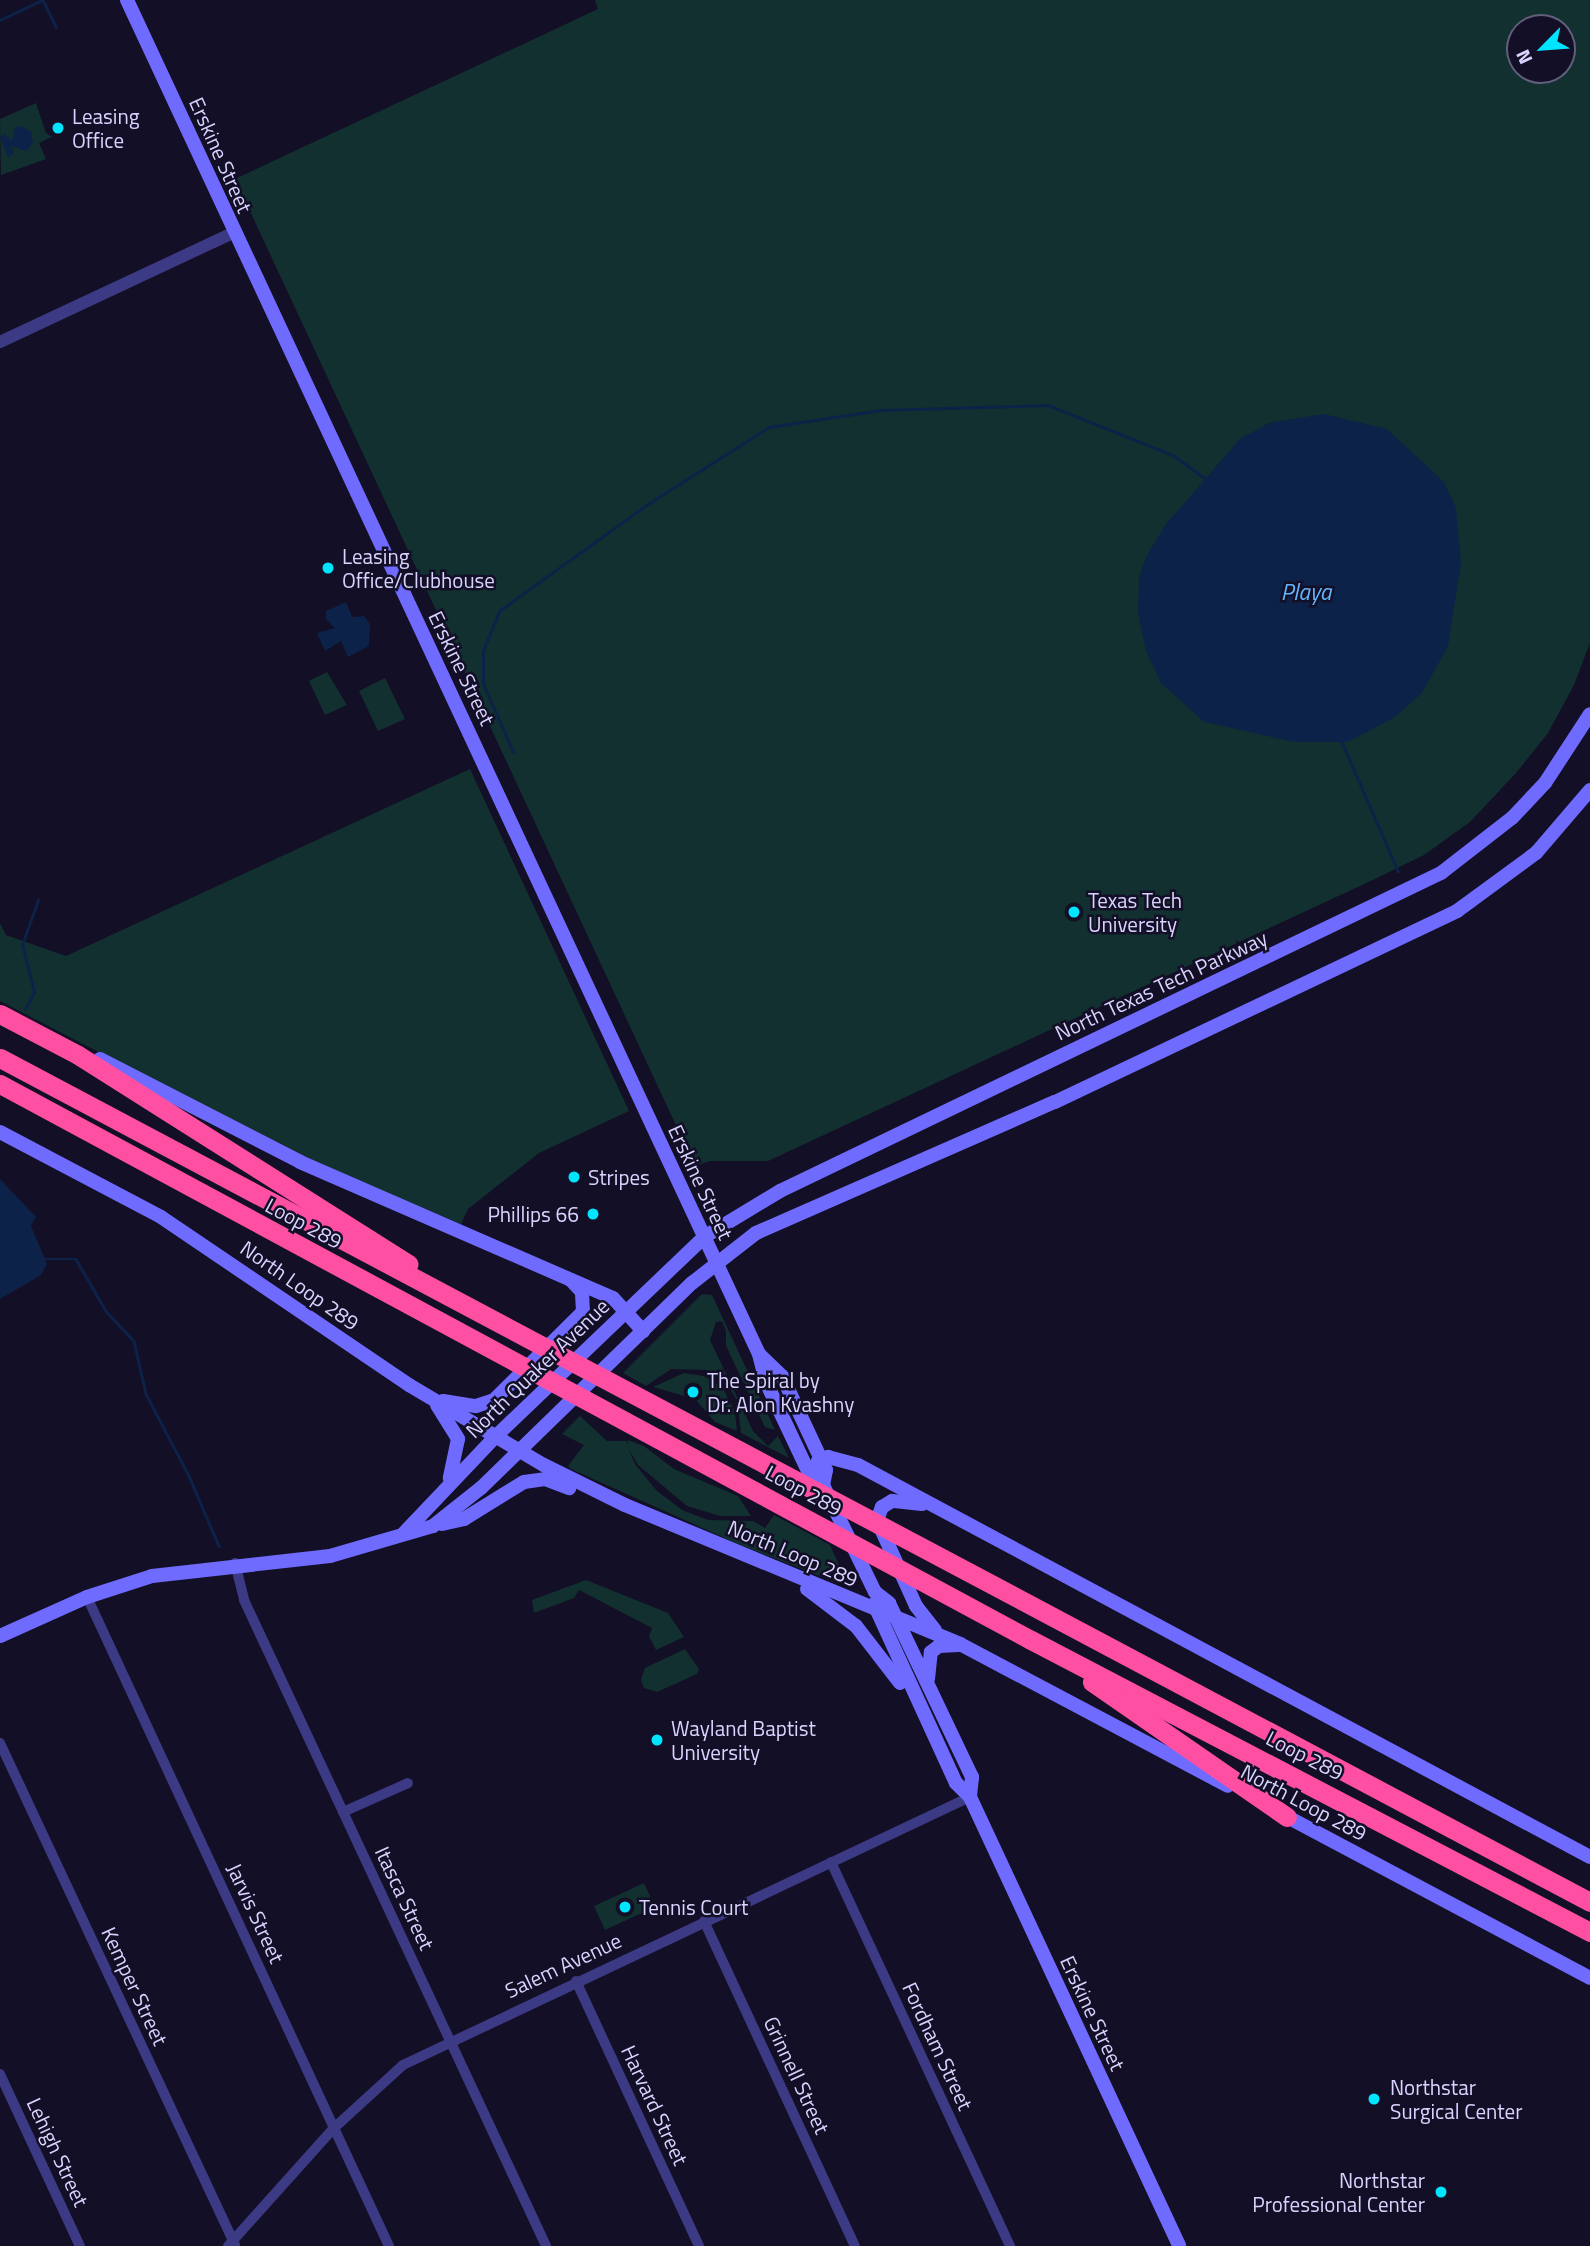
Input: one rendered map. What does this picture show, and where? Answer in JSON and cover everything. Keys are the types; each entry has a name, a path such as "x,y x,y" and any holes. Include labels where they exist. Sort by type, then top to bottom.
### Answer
{"highway":[{"path":"0,1014 78,1055 429,1277 497,1315 513,1330"},
{"name":"Loop 289","path":"0,1058 1590,1902"},
{"name":"Loop 289","path":"0,1084 925,1580 1031,1640 1590,1932"},
{"path":"0,1094 140,1168 177,1181"},
{"path":"1031,1640 1287,1816"},
{"path":"1403,1802 1435,1807 1590,1888"}],"main road":[{"name":"Erskine Street","path":"127,0 233,233 759,1354 766,1382 875,1592 889,1604 972,1777 970,1797"},
{"name":"North Texas Tech Parkway","path":"704,1237 780,1191 1441,873 1512,818 1545,783 1590,714"},
{"path":"1574,813 1590,790"},
{"path":"433,1526 464,1504 715,1262 793,1213 1055,1102 1446,918 1536,853 1590,798"},
{"path":"0,1006 300,1162 613,1298 643,1331"},
{"name":"North Loop 289","path":"0,1132 161,1217 432,1398 519,1451 625,1505 960,1644 1590,1979"},
{"name":"North Quaker Avenue","path":"403,1534 495,1437 704,1237"},
{"path":"432,1398 476,1406 494,1400 583,1312 582,1292 571,1280"},
{"name":"Erskine Street","path":"759,1354 782,1376 821,1459 826,1470 817,1481"},
{"path":"432,1398 458,1439 456,1464 447,1486"},
{"path":"821,1459 835,1457 858,1465 1590,1857"},
{"path":"0,1636 87,1597 152,1576 235,1563 330,1556 464,1519 515,1486 536,1479 553,1480 598,1501 625,1505"},
{"path":"939,1635 916,1606 877,1520 882,1507 900,1500 941,1510"},
{"path":"780,1571 838,1611 868,1637 932,1733"},
{"path":"873,1609 875,1592"},
{"name":"Erskine Street","path":"873,1609 956,1783 970,1797 1179,2246"},
{"path":"928,1684 931,1653 939,1646 960,1644"}],"street":[{"path":"0,342 233,233"},
{"name":"Itasca Street","path":"235,1563 244,1600 546,2246"},
{"name":"Jarvis Street","path":"87,1597 389,2246"},
{"name":"Kemper Street","path":"0,1743 232,2244"},
{"path":"343,1812 408,1783"},
{"name":"Salem Avenue","path":"232,2244 334,2128 402,2065 450,2039 970,1797"},
{"name":"Fordham Street","path":"831,1862 1010,2246"},
{"name":"Grinnell Street","path":"704,1921 855,2246"},
{"name":"Harvard Street","path":"576,1981 699,2246"},
{"name":"Lehigh Street","path":"0,2074 80,2246"}],"green space":[{"path":"595,0 1590,0 1590,643 1574,685 1548,733 1516,773 1470,822 1424,855 768,1161 710,1161 695,1166 235,179 598,9"},
{"path":"36,103 46,133 52,137 39,143 46,159 1,175 0,119"},
{"path":"327,672 347,705 325,715 309,681"},
{"path":"385,678 405,719 378,731 359,691"},
{"path":"470,769 629,1111 539,1153 468,1209 461,1224 307,1160 0,1001 0,923 6,935 66,956"},
{"path":"702,1294 712,1295 775,1430 765,1427 726,1346 726,1331 722,1321 716,1322 710,1340 753,1431 768,1446 778,1436 789,1458 741,1433 737,1400 727,1384 706,1370 671,1369 646,1386 623,1373"},
{"path":"684,1373 704,1376 723,1388 735,1413 737,1431 715,1422 695,1399 653,1387"},
{"path":"580,1416 607,1441 627,1441 628,1445 628,1440 644,1446 674,1469 738,1496 751,1516 720,1516 687,1506 638,1465 628,1448 635,1464 656,1490 682,1510 708,1520 753,1521 765,1528 774,1515 830,1545 847,1583 837,1583 736,1543 571,1469 568,1466 584,1445 562,1434"},
{"path":"586,1580 668,1613 684,1637 656,1650 649,1636 652,1628 579,1590 574,1598 534,1613 532,1600"},
{"path":"685,1649 699,1669 697,1674 657,1692 644,1688 641,1680 645,1668"},
{"name":"Tennis Court","path":"644,1883 655,1907 605,1930 594,1906"}],"water":[{"path":"20,126 31,131 33,143 26,151 11,146 14,154 8,157 0,137 5,134 12,141 15,127"},
{"name":"Playa","path":"1324,414 1387,429 1444,482 1456,508 1461,563 1448,646 1422,693 1395,717 1348,742 1294,742 1204,722 1161,683 1146,651 1138,613 1139,578 1147,555 1166,524 1240,439 1269,423"},
{"path":"346,602 352,617 364,616 370,624 369,646 348,657 341,641 325,651 317,633 335,628 326,619 326,611"},
{"path":"0,1179 36,1217 31,1226 47,1264 41,1275 0,1299"}],"waterway":[{"path":"0,20 42,0"},
{"path":"43,0 56,27"},
{"path":"513,752 483,684 483,651 499,611 648,504 769,427 880,410 1048,405 1173,455 1205,478"},
{"path":"1342,742 1398,871"},
{"path":"25,1009 34,992 22,945 38,900"},
{"path":"45,1259 76,1259 106,1311 134,1341 146,1394 189,1476 219,1546"}],"place":[{"name":"Leasing Office","path":"58,128"},
{"name":"Leasing Office/Clubhouse","path":"328,568"},
{"name":"Texas Tech University","path":"1074,912"},
{"name":"Stripes","path":"574,1177"},
{"name":"Phillips 66","path":"593,1214"},
{"name":"The Spiral by Dr. Alon Kvashny","path":"693,1392"},
{"name":"Wayland Baptist University","path":"657,1740"},
{"name":"Tennis Court","path":"625,1907"},
{"name":"Northstar Surgical Center","path":"1374,2099"},
{"name":"Northstar Professional Center","path":"1441,2192"}]}
